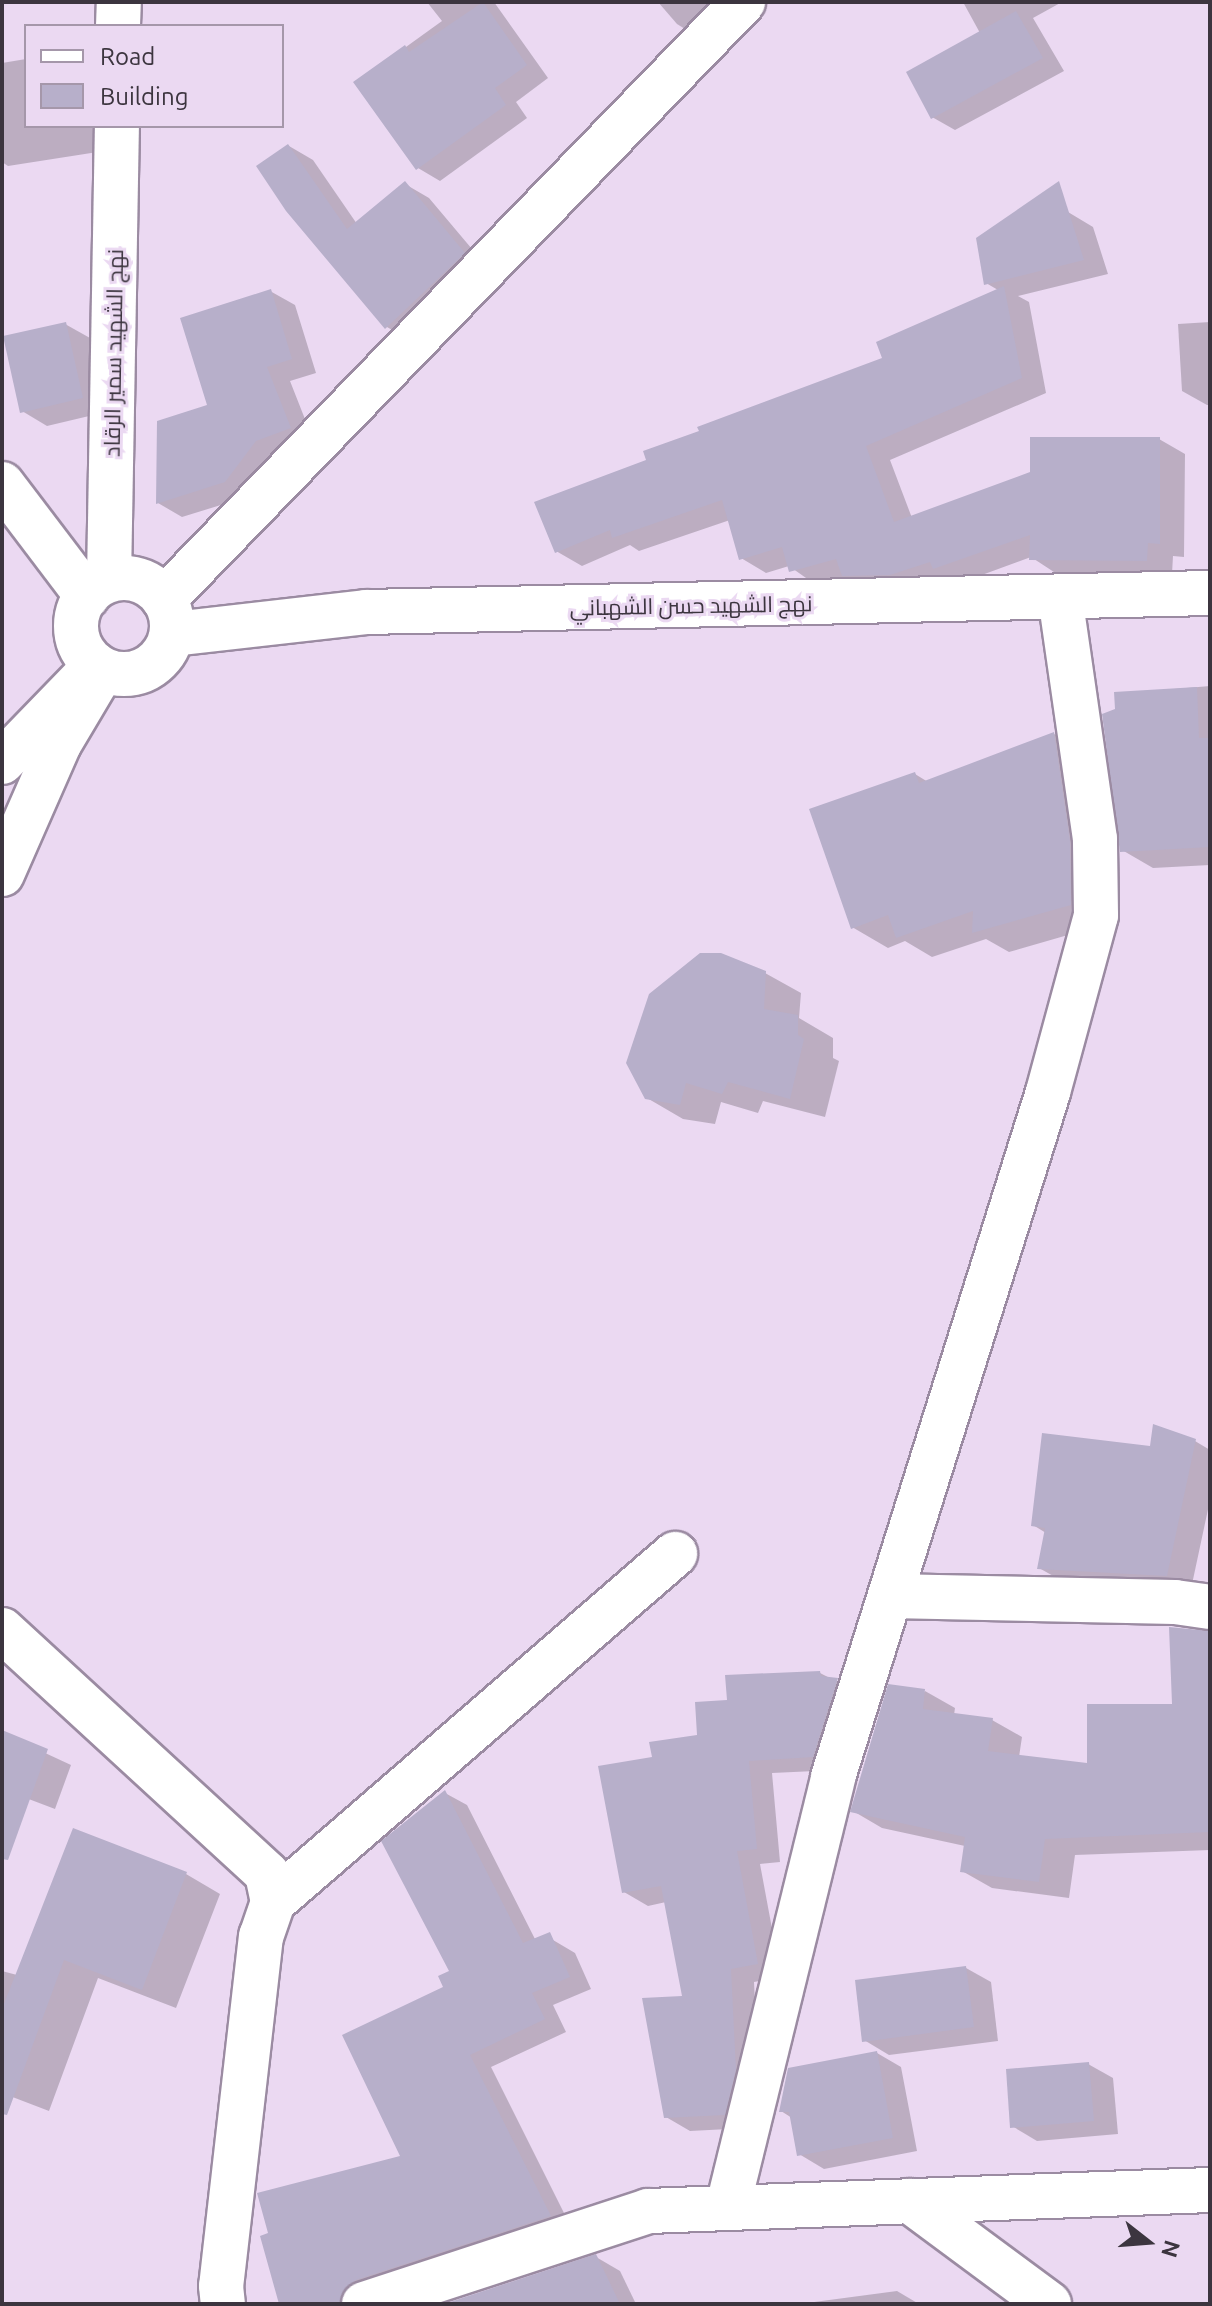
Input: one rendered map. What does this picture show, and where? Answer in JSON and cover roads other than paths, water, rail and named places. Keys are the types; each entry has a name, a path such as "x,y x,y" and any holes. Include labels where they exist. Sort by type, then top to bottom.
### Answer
{"street":[{"path":"118,24 119,2"},
{"path":"168,616 139,580 98,588 79,609 78,640 99,668 132,674 159,661 168,616 743,2"},
{"name":"نهج الشهيد سمير الرقاد","path":"98,588 117,128"},
{"path":"2,484 98,588"},
{"name":"نهج الشهيد حسن الشهباني","path":"168,616 1210,593"},
{"path":"728,2206 833,1777 1048,1092 1096,915 1095,839 1060,597"},
{"path":"2,762 99,668"},
{"path":"2,874 59,744 99,668"},
{"path":"223,2304 221,2286 261,1936 273,1902 675,1554"},
{"path":"890,1596 1175,1602 1210,1607"},
{"path":"2,1630 267,1874 273,1902"},
{"path":"364,2304 648,2211 1210,2190"},
{"path":"910,2201 1049,2304"}]}
